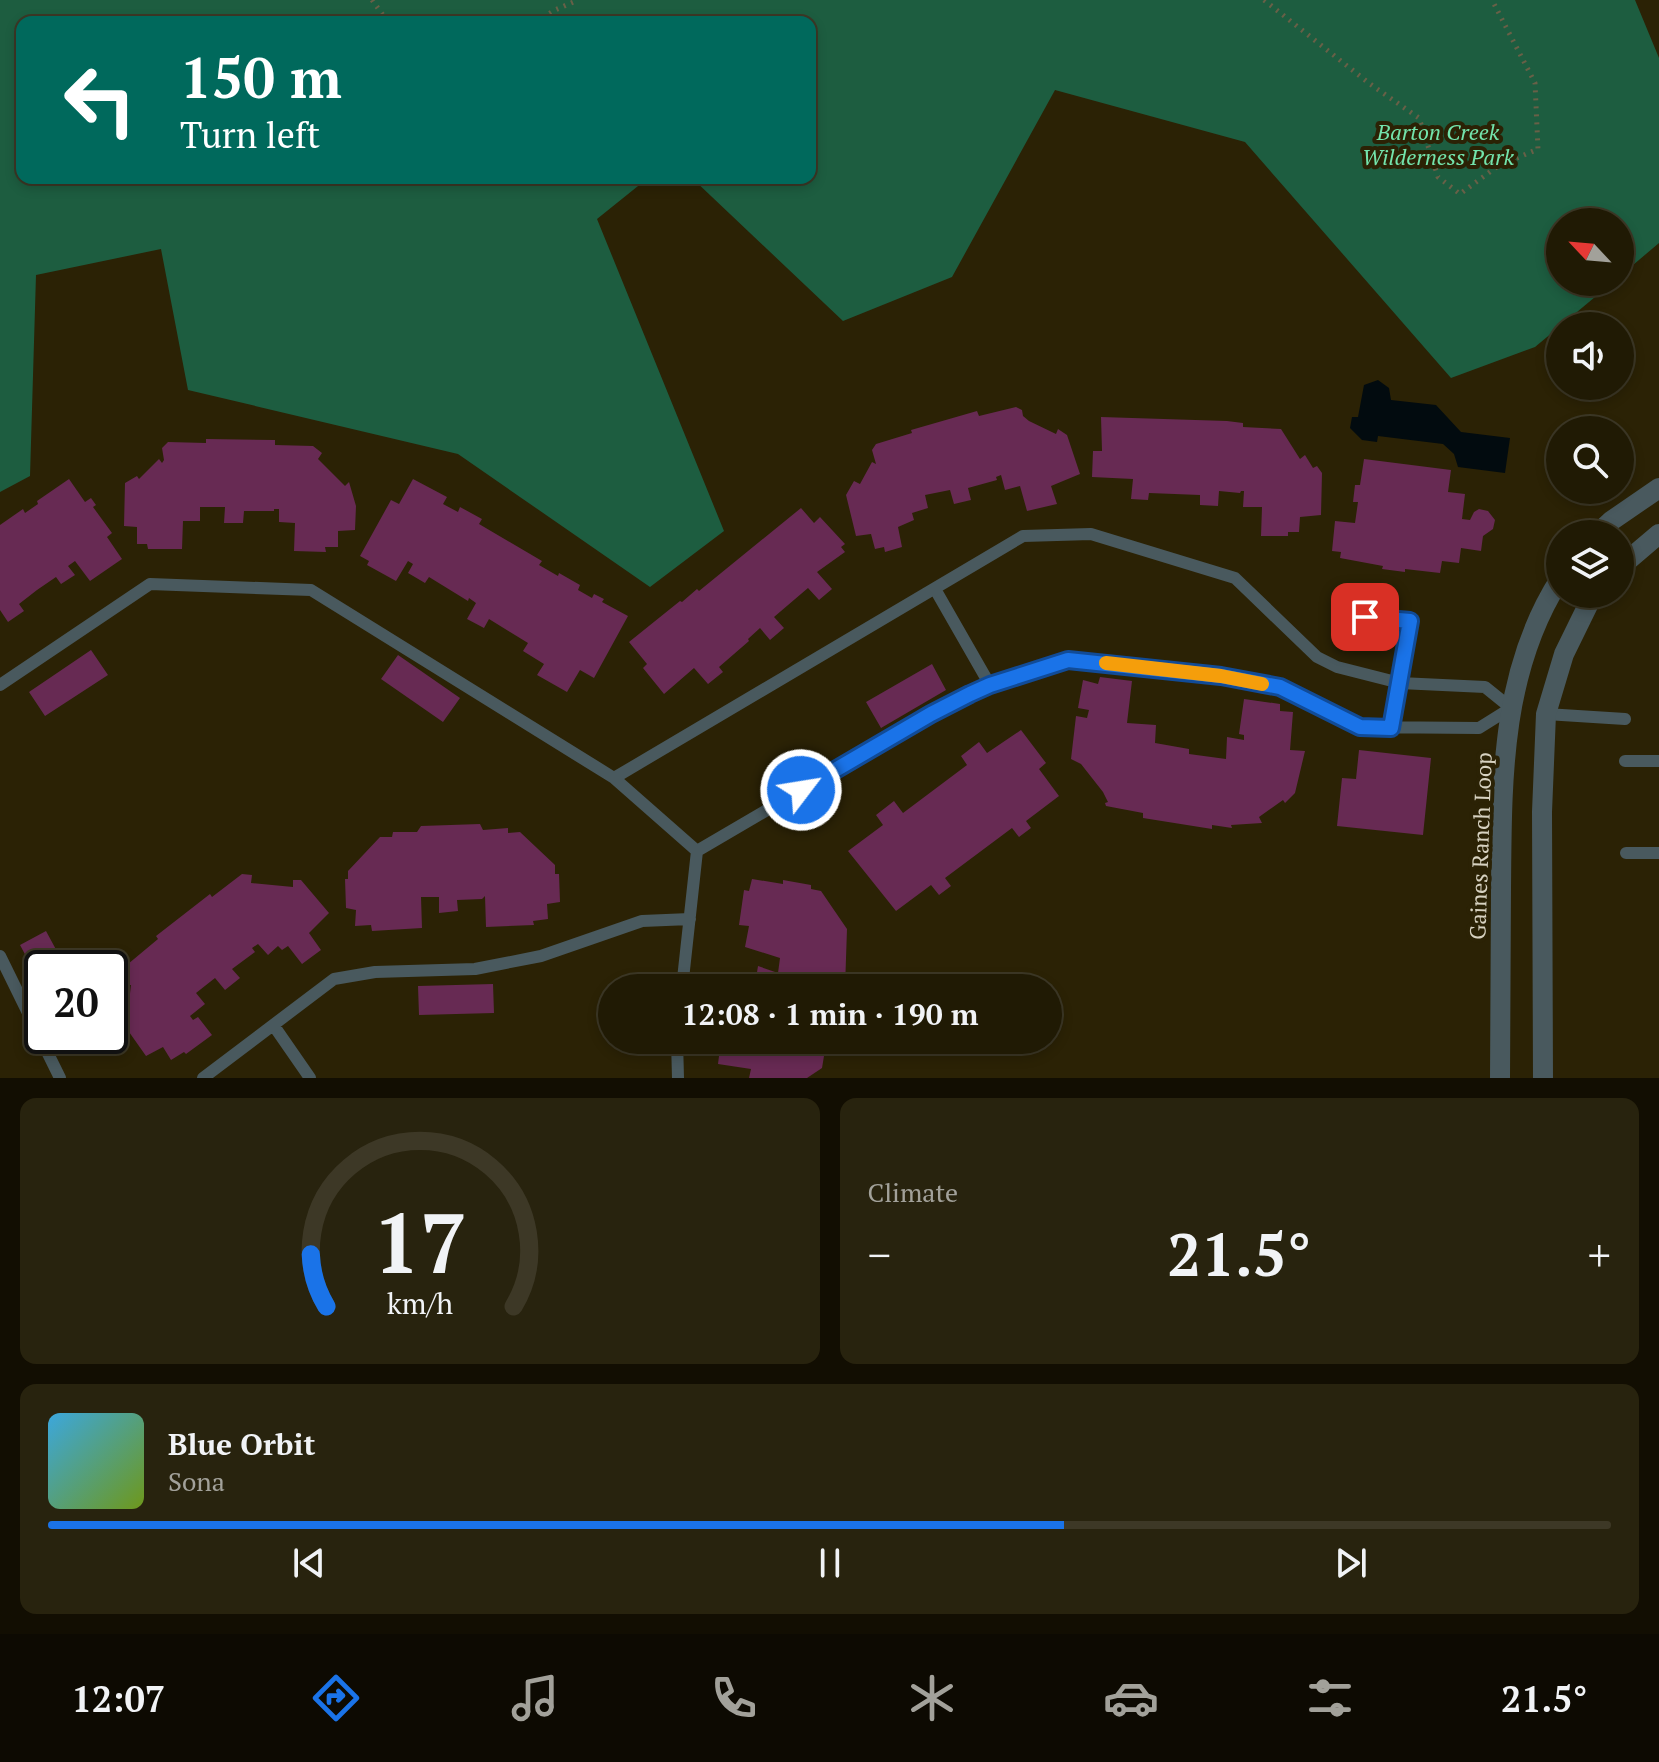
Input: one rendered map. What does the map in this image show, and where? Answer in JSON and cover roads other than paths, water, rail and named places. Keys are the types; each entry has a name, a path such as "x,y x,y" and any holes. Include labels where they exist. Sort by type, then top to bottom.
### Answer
{"street":[{"path":"1612,520 1659,488"},
{"path":"1634,555 1659,534"},
{"name":"Gaines Ranch Loop","path":"1500,1078 1502,776 1511,708 1523,656 1546,601"},
{"path":"1543,1078 1542,812 1546,714 1564,654 1587,608"},
{"path":"1511,708 1546,714"}],"lane":[{"path":"614,778 1023,536 1091,534 1235,578 1317,657 1337,667 1400,683 1485,687 1511,708 1479,728 1360,727 1280,687 1221,676 1068,660 990,685 931,714 697,851"},
{"path":"0,685 150,584 311,590 614,778 697,851"},
{"path":"935,589 990,685"},
{"path":"1365,617 1410,621 1391,728"},
{"path":"1546,714 1625,719"},
{"path":"1625,761 1659,761"},
{"path":"684,974 697,851"},
{"path":"1626,853 1659,853"},
{"path":"203,1078 334,979 375,972 475,969 541,956 642,921 690,919"},
{"path":"0,956 60,1078"},
{"path":"274,1026 310,1078"},
{"path":"677,1054 678,1078"}],"park label":[{"name":"Barton Creek Wilderness Park","path":"1438,144"}]}
